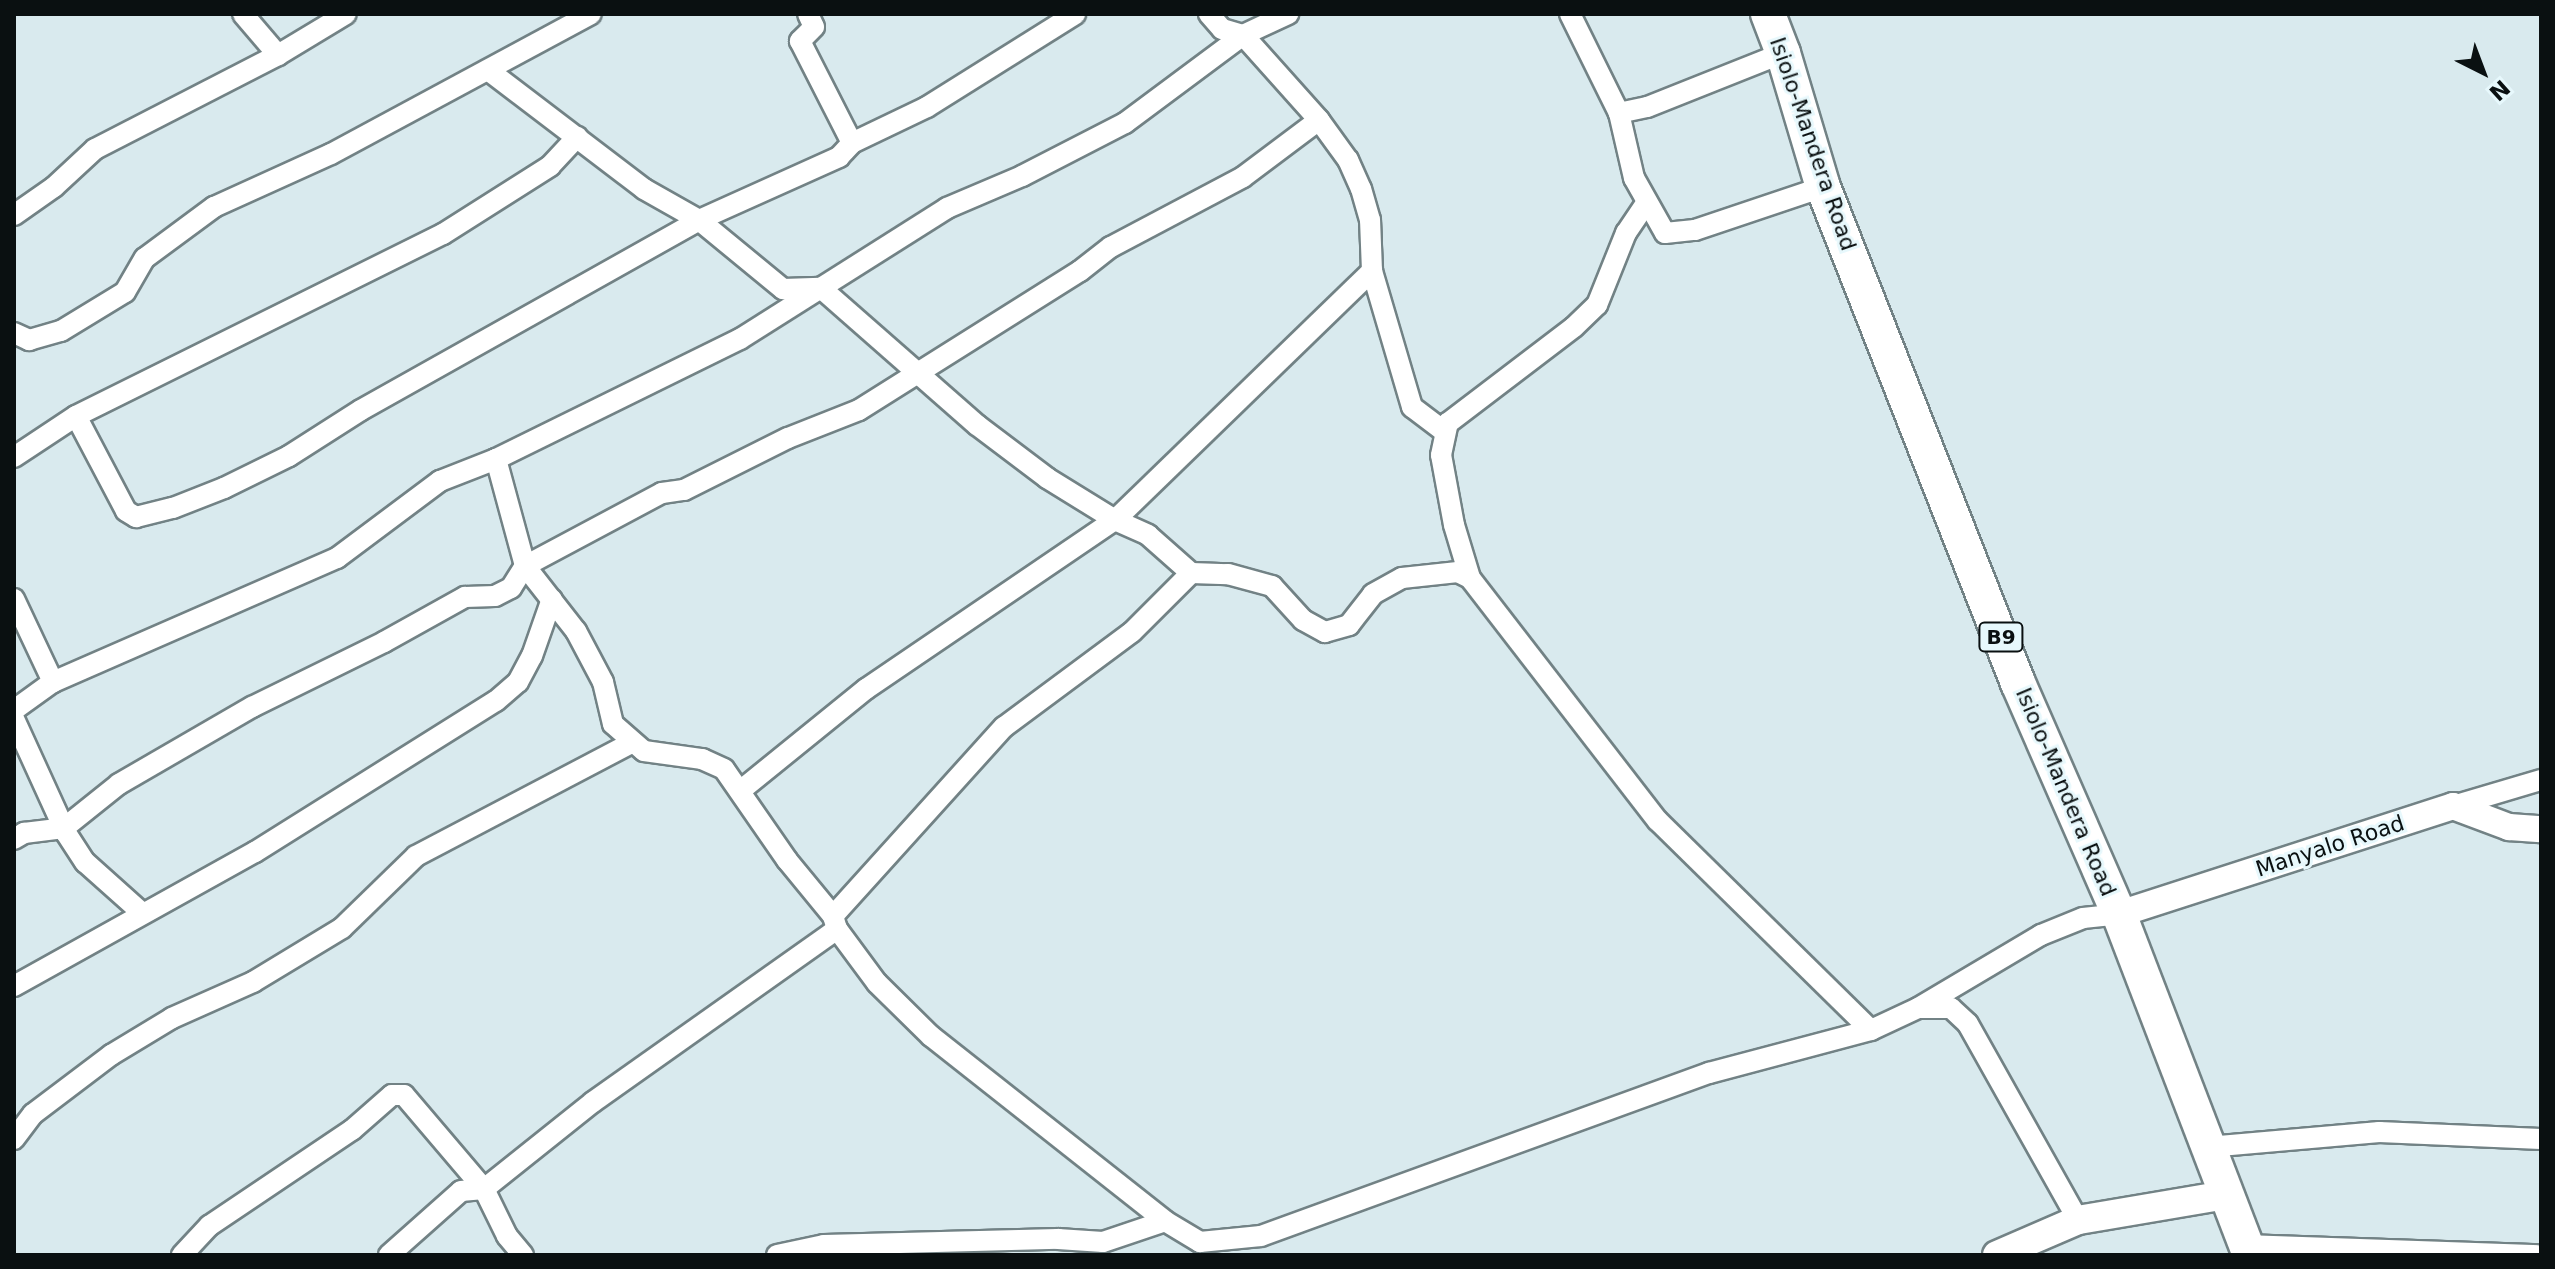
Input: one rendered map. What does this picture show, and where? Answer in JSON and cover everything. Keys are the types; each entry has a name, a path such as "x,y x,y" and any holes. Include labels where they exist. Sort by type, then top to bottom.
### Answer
{"highway":[{"name":"Isiolo-Mandera Road","path":"1768,14 1783,53 1823,187 2018,683 2119,914 2248,1250"}],"main road":[{"path":"1997,1255 2078,1220 2226,1195"}],"street":[{"path":"243,14 278,55"},
{"path":"14,215 54,187 95,149 278,55 346,14"},
{"path":"14,333 29,340 61,331 125,292 145,258 214,207 331,154 591,14"},
{"path":"808,14 814,27 800,41 852,143"},
{"path":"76,416 126,511 136,517 173,508 289,456 361,410 699,220 839,157 852,143 927,107 1075,14"},
{"path":"1209,14 1222,29 1243,35 1319,120 1348,160 1370,220 1372,271 1412,407 1445,432"},
{"path":"14,710 53,682 337,558 440,481 496,459 740,339 947,208 1022,176 1125,123 1243,35 1288,14"},
{"path":"1570,14 1619,113 1634,178 1665,233 1695,230 1823,187"},
{"path":"1619,113 1647,107 1783,53"},
{"path":"488,70 644,189 699,220 783,289 821,288 977,425 1047,478 1115,520 1148,535 1191,573 1228,574 1272,586 1303,620 1325,632 1349,625 1373,594 1402,578 1446,571 1470,578"},
{"path":"14,839 24,833 64,828 119,784 252,707 384,642 465,597 495,596 511,588 525,566 662,493 684,490 788,438 859,410 1080,271 1111,247 1243,177 1319,120"},
{"path":"14,457 76,416 443,234 550,166 577,137"},
{"path":"1647,202 1626,233 1597,305 1574,327 1457,413 1445,432 1441,455 1454,525 1470,578 1658,821 1871,1030"},
{"path":"740,791 866,689 1115,520 1372,271"},
{"path":"496,459 525,566 576,631 603,682 613,724 631,743 655,754 702,759 724,769 877,983 931,1036 1195,1248 1261,1236 1709,1073 1871,1030 1918,1008 2041,935 2083,918 2119,914"},
{"path":"389,1255 461,1191 484,1189 593,1102 835,923 1004,727 1132,632 1191,573"},
{"path":"14,599 53,682"},
{"path":"14,986 255,852 496,701 518,682 532,656 552,599"},
{"path":"14,719 64,828 85,862 142,913"},
{"path":"14,1139 33,1114 111,1055 172,1018 253,982 342,928 416,856 631,743"},
{"path":"2453,806 2541,780"},
{"path":"2453,806 2509,827 2541,829"},
{"name":"Manyalo Road","path":"2119,914 2453,806"},
{"path":"1918,1008 1951,1008 1968,1024 2078,1220"},
{"path":"182,1255 209,1226 352,1130 392,1095 404,1095 484,1189 507,1236 523,1255"},
{"path":"2208,1147 2379,1132 2541,1139"},
{"path":"777,1255 824,1245 1058,1239 1103,1242 1165,1221"},
{"path":"2248,1250 2537,1255"}]}
